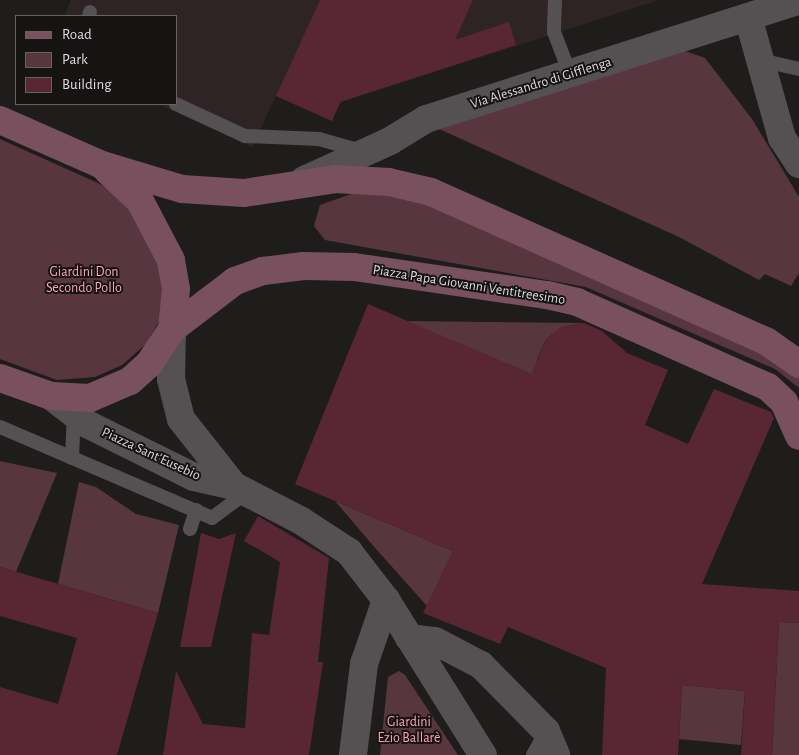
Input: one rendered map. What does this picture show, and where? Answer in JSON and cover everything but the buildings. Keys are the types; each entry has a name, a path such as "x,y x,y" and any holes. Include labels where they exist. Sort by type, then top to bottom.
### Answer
{"main road":[{"name":"Piazza Sant'Eusebio","path":"0,120 102,165 210,193 244,193 291,185"},
{"name":"Piazza Sant'Eusebio","path":"0,378 51,396 90,398 130,381 149,364 172,330 176,289 162,239 140,201 102,165"},
{"path":"291,185 335,178 389,182 431,192 766,341 799,364"},
{"name":"Piazza Papa Giovanni Ventitreesimo","path":"172,330 235,281 263,271 304,266 354,267 547,295 577,302 768,387 784,402 799,436"}],"street":[{"name":"Via Alessandro di Gifflenga","path":"291,185 367,152 426,118 799,1"},
{"path":"748,17 782,138 799,164"},
{"name":"Piazza Sant'Eusebio","path":"172,330 171,379 181,418 240,489"},
{"name":"Piazza Sant'Eusebio","path":"51,396 74,414 194,477 240,489"},
{"path":"240,489 320,531 349,552 386,600 483,755"},
{"path":"353,755 364,664 386,600"},
{"path":"409,638 435,641 481,665 551,743"}],"lane":[{"path":"555,0 554,32 570,74"},
{"path":"760,60 799,69"},
{"path":"178,105 245,136 319,139 367,152"},
{"path":"72,458 74,414"},
{"path":"0,428 212,518 240,489"},
{"path":"190,529 196,510"},
{"path":"533,755 551,743"}],"shaded area":[{"path":"71,0 659,0 341,102 332,121 276,96 252,147 160,105 178,105 178,15 64,15"}],"green space":[{"path":"685,51 705,58 752,119 799,197 799,273 791,286 765,274 759,280 679,237 437,128"},
{"name":"Giardini Don Secondo Pollo","path":"0,139 100,184 130,204 165,254 162,316 146,344 122,365 95,377 57,380 0,359"},
{"path":"354,193 383,194 432,206 780,362 799,376 799,388 775,369 586,287 325,240 314,226 320,205"},
{"path":"406,321 584,323 562,327 546,339 537,359 538,377"},
{"path":"0,461 57,473 16,572 0,567"},
{"path":"79,482 96,487 136,514 179,525 158,613 58,584"},
{"path":"335,501 453,551 427,606 376,549"},
{"path":"779,622 799,623 799,755 772,755"},
{"name":"Giardini Ezio Ballarè","path":"399,671 405,675 458,755 380,755 388,677"},
{"path":"682,685 745,691 741,745 679,739"}]}
